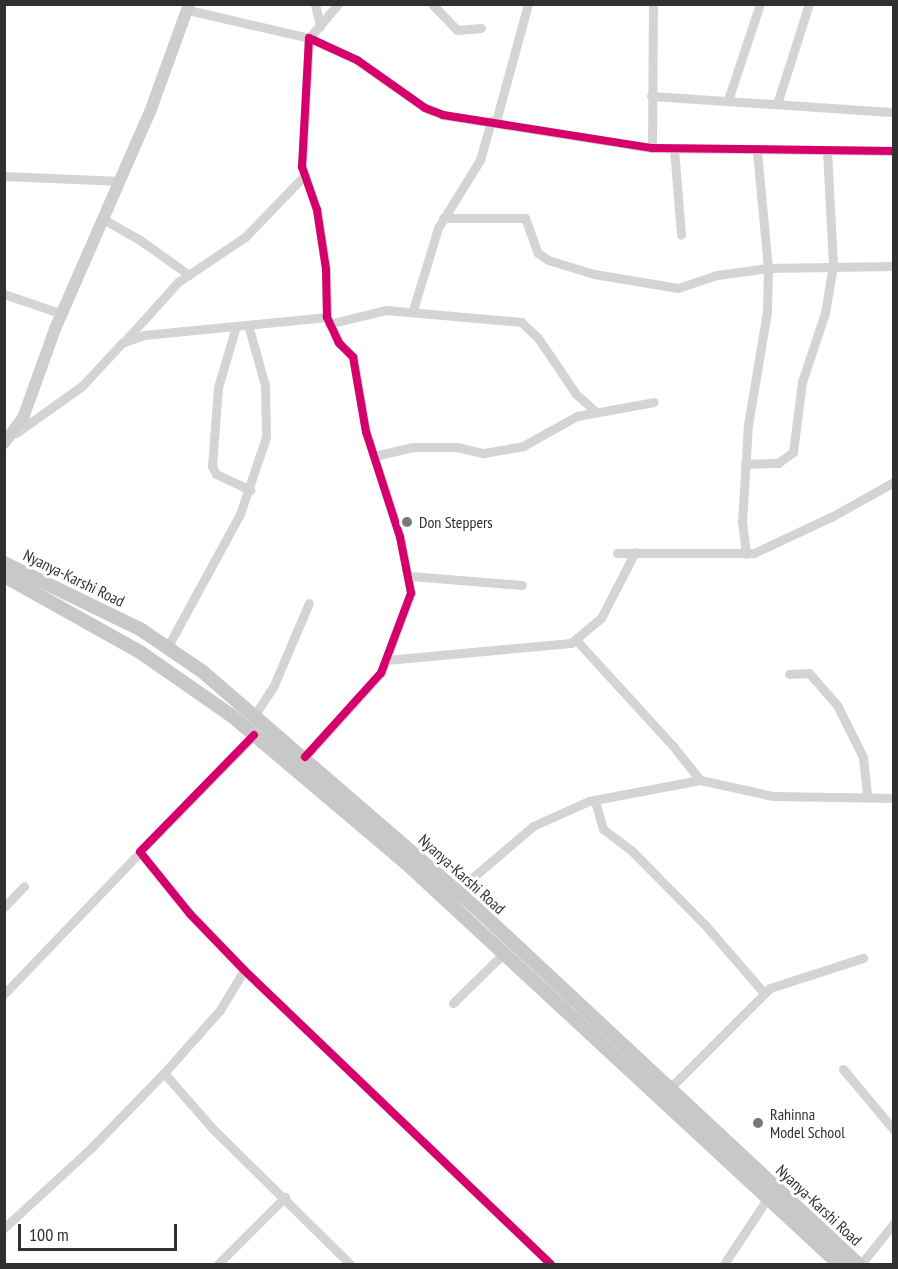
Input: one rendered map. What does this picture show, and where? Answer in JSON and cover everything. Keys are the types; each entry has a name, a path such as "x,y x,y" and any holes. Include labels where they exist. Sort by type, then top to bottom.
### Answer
{"main road":[{"name":"Nyanya-Karshi Road","path":"4,563 141,629 203,672 305,757 503,954 834,1263"},
{"name":"Nyanya-Karshi Road","path":"4,576 140,652 254,735 399,849 457,891 859,1264"}],"street":[{"path":"315,4 320,26"},
{"path":"305,757 381,673 409,604 410,576 366,432 353,357 339,343 328,321 326,269 317,210 304,176 301,138 309,38 338,4"},
{"path":"432,4 457,30 481,28"},
{"path":"413,310 443,218 480,160 494,121 528,4"},
{"path":"652,148 653,4"},
{"path":"728,100 760,4"},
{"path":"777,104 809,4"},
{"path":"16,433 62,314 120,181 188,7 309,38 357,60 425,108 443,115 494,121 652,148 757,152 894,152"},
{"path":"651,96 894,112"},
{"path":"674,149 681,235"},
{"path":"746,554 742,522 745,464 767,312 768,268 757,152"},
{"path":"745,464 778,463 793,452 802,382 825,313 834,265 827,152"},
{"path":"4,176 120,181"},
{"path":"4,443 82,386 189,275 217,259 245,237 304,176"},
{"path":"443,218 525,218 533,244 543,258 594,274 678,288 717,275 768,268 834,265 894,266"},
{"path":"103,219 140,240 189,275"},
{"path":"4,294 62,314"},
{"path":"122,343 144,335 248,325 328,321 367,313 413,310 521,322 538,338 576,394 595,411"},
{"path":"167,648 216,562 250,490 268,422 264,385 248,325"},
{"path":"236,326 218,387 212,466 216,474 250,490"},
{"path":"374,456 413,447 457,447 484,453 523,446 577,416 654,402"},
{"path":"617,553 746,554 761,551 831,517 894,482"},
{"path":"387,660 558,646 576,640 601,618 635,552"},
{"path":"410,576 522,585"},
{"path":"254,716 274,686 309,603"},
{"path":"576,640 673,746 700,780"},
{"path":"789,674 809,673 837,705 863,757 867,795"},
{"path":"4,994 254,735"},
{"path":"457,891 533,826 595,801 700,780 773,796 867,795 894,798"},
{"path":"595,801 603,829 631,850 681,901 764,993"},
{"path":"140,852 190,914 244,970 551,1264"},
{"path":"4,907 24,886"},
{"path":"453,1003 503,954"},
{"path":"670,1088 764,993 785,981 863,958"},
{"path":"4,1228 92,1147 164,1073 220,1010 244,970"},
{"path":"843,1069 894,1130"},
{"path":"164,1073 213,1129 285,1197 350,1264"},
{"path":"218,1264 285,1197"},
{"path":"724,1264 767,1199"},
{"path":"859,1264 894,1223"}],"cycle path":[{"path":"305,757 381,673 411,593 400,537 366,432 353,357 339,343 327,317 326,269 317,210 302,167 309,38 357,60 425,108 443,115 652,148 894,151"},
{"path":"254,735 140,852 190,914 244,970 551,1264"}],"place":[{"name":"Don Steppers","path":"407,522"},
{"name":"Rahinna Model School","path":"758,1123"}]}
